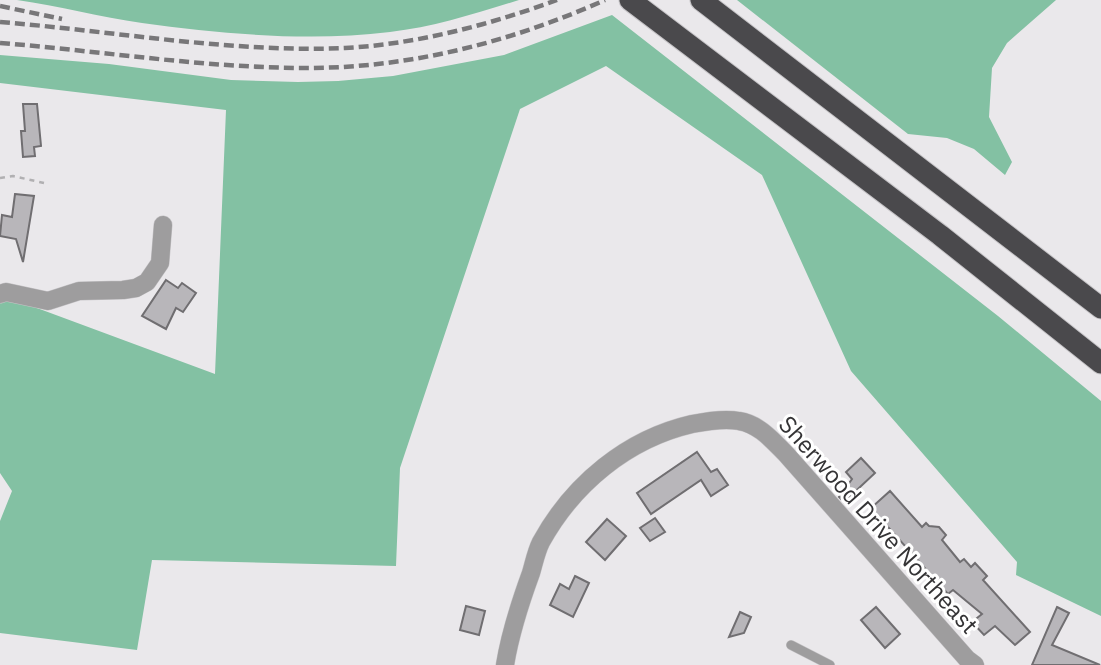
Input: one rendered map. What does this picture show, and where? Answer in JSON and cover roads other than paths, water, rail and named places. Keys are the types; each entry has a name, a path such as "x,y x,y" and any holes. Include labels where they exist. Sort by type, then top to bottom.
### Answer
{"highway":[{"path":"630,0 940,235 1101,363"},
{"path":"701,0 1101,308"}],"street":[{"path":"0,294 6,292 48,301 79,291 135,288 147,282 160,263 163,225"},
{"name":"Sherwood Drive Northeast","path":"505,665 540,544 565,505 593,475 633,446 673,429 710,420 740,421 763,431 968,663"}],"lane":[{"path":"791,645 830,665"}],"railway":[{"path":"0,22 216,44 302,49 345,48 426,38 557,0"},
{"path":"0,43 230,65 346,67 422,58 459,50 533,28 605,0"},
{"path":"0,6 62,19"}]}
